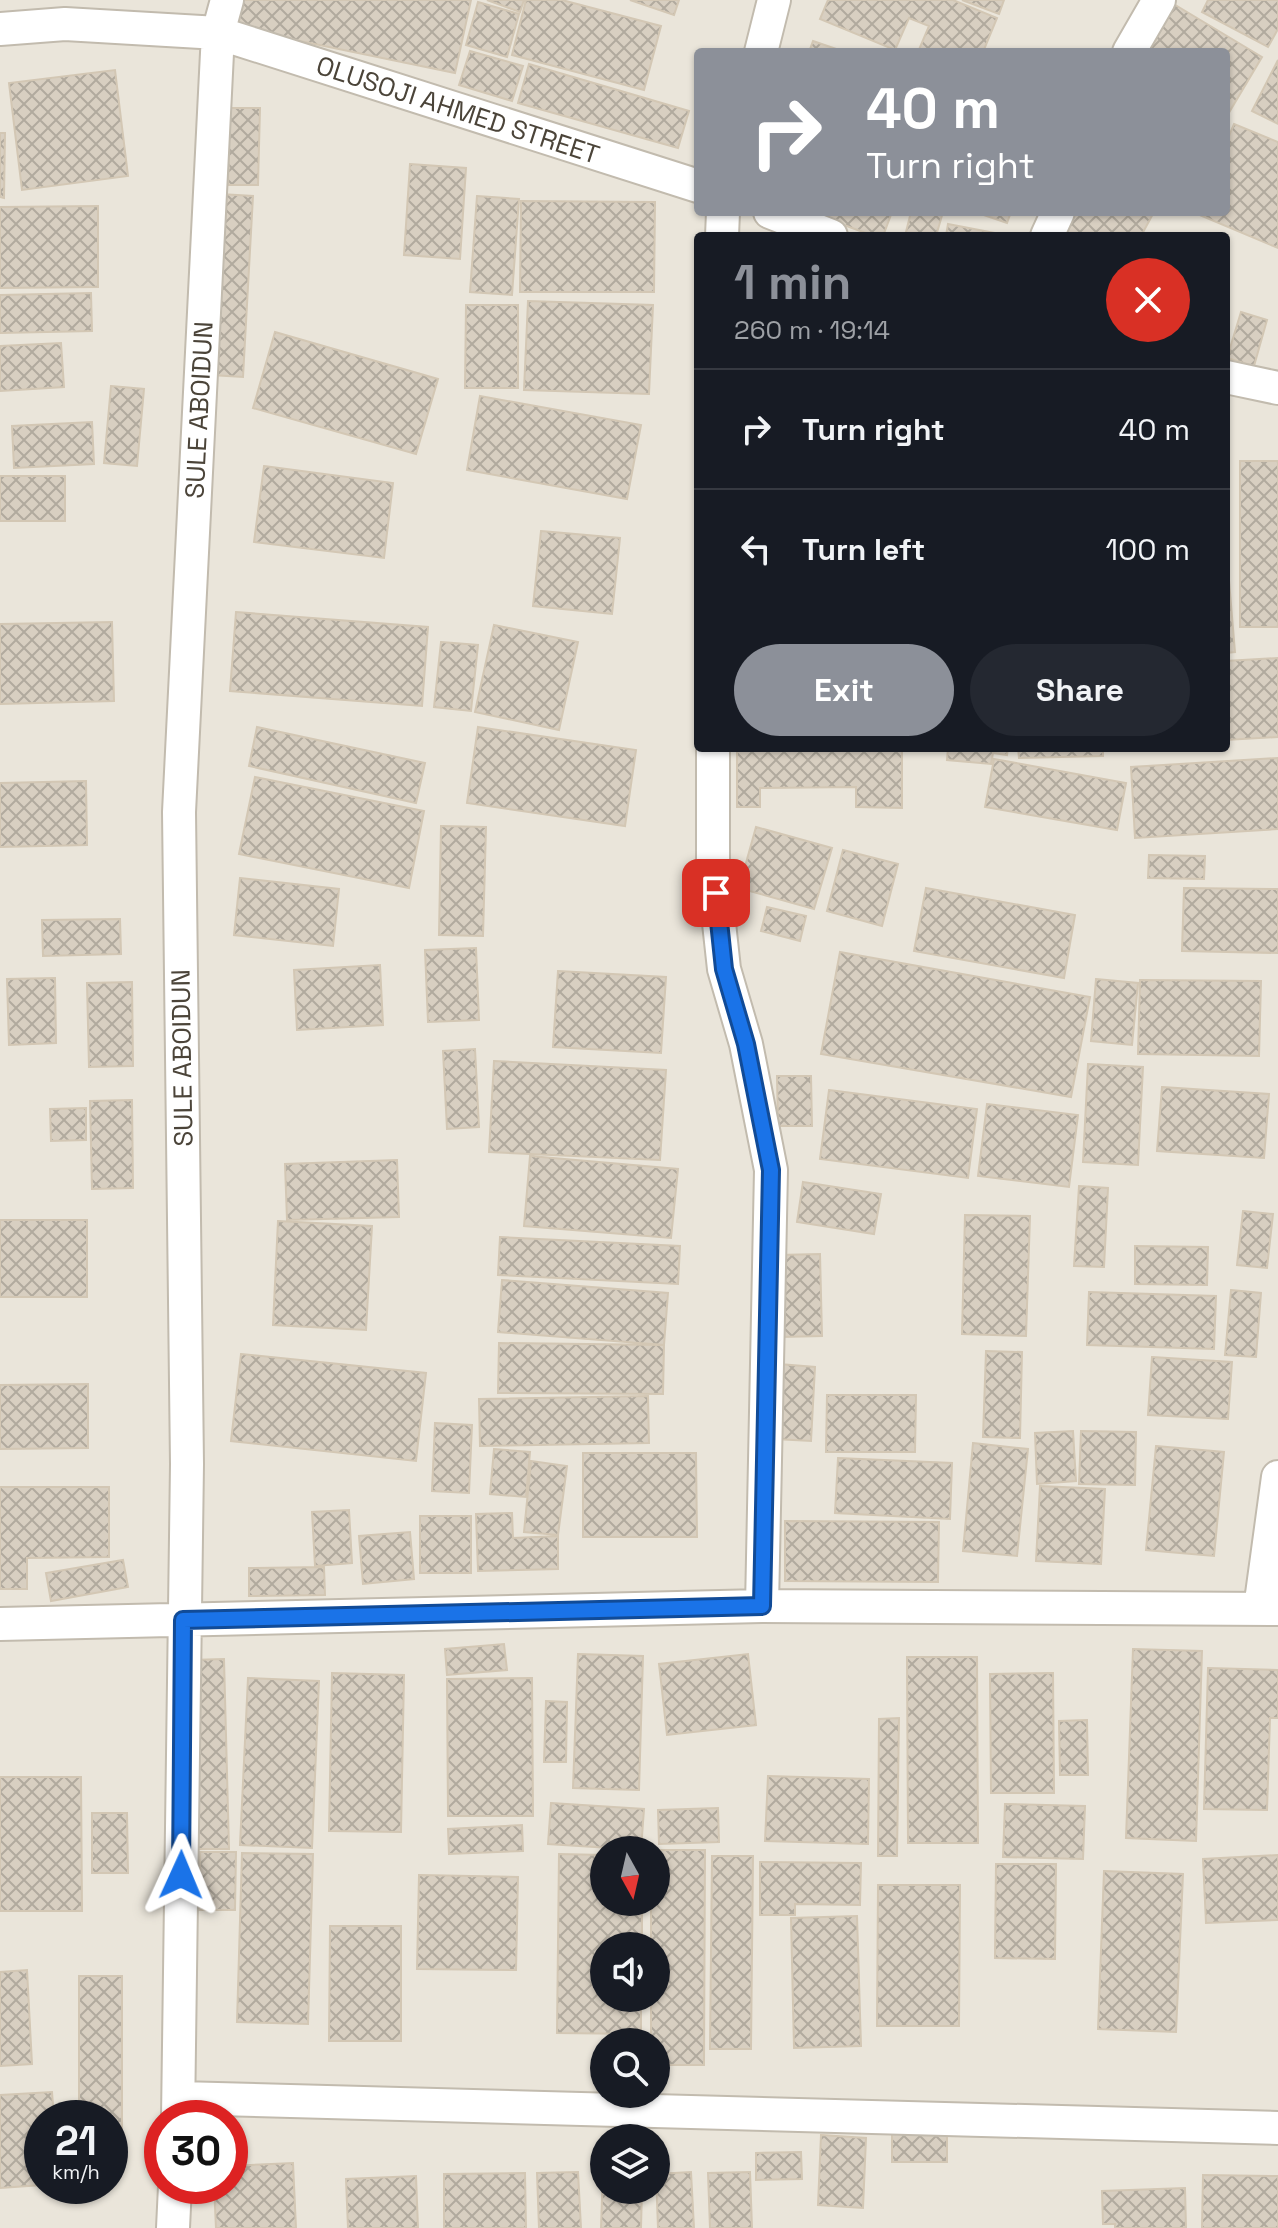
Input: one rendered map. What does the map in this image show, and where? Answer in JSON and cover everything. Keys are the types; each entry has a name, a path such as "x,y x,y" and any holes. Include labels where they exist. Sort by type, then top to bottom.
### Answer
{"street":[{"name":"SULE ABOIDUN","path":"179,2100 187,1464 179,812 218,33 227,0"},
{"path":"762,48 774,0"},
{"path":"1131,48 1159,0"},
{"name":"OLUSOJI AHMED STREET","path":"0,29 65,24 218,33 694,185"},
{"path":"780,216 821,232"},
{"path":"1230,378 1278,388"},
{"path":"713,752 713,868 724,969 746,1044 771,1170 762,1606"},
{"path":"0,1624 762,1606 1269,1609 1278,1477"},
{"path":"248,2109 1278,2128"},
{"path":"173,2228 174,2204"}],"shaded area":[{"path":"0,0 1278,0 1278,2228 0,2228"}],"building":[{"path":"238,0 471,0 455,73 232,27"},
{"path":"487,0 524,0 520,12"},
{"path":"526,0 562,0 661,26 644,90 512,55"},
{"path":"630,0 679,0 674,15"},
{"path":"828,0 953,0 997,18 985,48 920,48 929,26 909,18 896,48 820,19"},
{"path":"962,0 1004,0 999,14"},
{"path":"1208,0 1278,0 1278,29 1268,47 1202,12"},
{"path":"478,2 519,14 507,57 466,45"},
{"path":"1172,3 1262,57 1230,111 1230,48 1145,48"},
{"path":"813,41 833,48 810,48"},
{"path":"470,51 523,66 512,101 459,85"},
{"path":"1278,60 1278,124 1252,111"},
{"path":"529,64 689,111 678,148 518,103"},
{"path":"115,70 128,176 22,190 9,83"},
{"path":"230,108 260,108 258,185 228,185"},
{"path":"1234,124 1278,142 1278,248 1202,216 1230,216 1230,134"},
{"path":"0,133 5,133 4,198 0,197"},
{"path":"410,164 466,168 460,259 404,255"},
{"path":"220,194 253,196 243,377 211,375"},
{"path":"477,196 519,199 512,295 470,292"},
{"path":"521,201 655,202 654,292 520,292"},
{"path":"98,206 98,287 0,288 0,207"},
{"path":"819,216 890,216 884,232 863,232"},
{"path":"910,216 942,216 937,232 906,232"},
{"path":"987,216 1010,216 1007,223"},
{"path":"1064,216 1152,216 1143,232 1055,232"},
{"path":"948,224 990,232 947,232"},
{"path":"91,293 92,331 0,333 0,295"},
{"path":"528,301 653,305 649,394 524,390"},
{"path":"466,305 518,305 518,388 465,388"},
{"path":"1241,312 1267,320 1254,366 1230,359 1230,348"},
{"path":"275,332 438,379 416,454 253,408"},
{"path":"61,343 64,387 0,391 0,346"},
{"path":"111,386 144,389 137,466 104,463"},
{"path":"480,396 641,425 627,499 467,470"},
{"path":"92,422 94,464 14,468 12,426"},
{"path":"1240,461 1278,461 1278,627 1240,627"},
{"path":"264,466 393,483 384,558 254,542"},
{"path":"0,476 65,476 65,521 0,521"},
{"path":"541,531 620,538 612,614 533,606"},
{"path":"1230,593 1235,652 1230,653"},
{"path":"236,612 428,627 422,706 230,691"},
{"path":"112,622 114,701 0,704 0,624"},
{"path":"494,625 578,642 559,730 475,712"},
{"path":"441,642 478,645 471,711 434,707"},
{"path":"1278,658 1278,737 1230,740 1230,661"},
{"path":"257,727 425,763 416,803 249,766"},
{"path":"478,727 636,750 625,826 467,803"},
{"path":"737,752 902,752 902,808 856,807 856,787 760,788 760,807 737,807"},
{"path":"948,752 1007,752 1007,755 993,753 991,764 947,760"},
{"path":"1018,752 1103,752 1103,756 1019,758"},
{"path":"1278,758 1278,829 1135,838 1131,767"},
{"path":"994,759 1126,783 1117,830 985,807"},
{"path":"255,777 424,811 409,888 239,854"},
{"path":"86,781 87,845 0,847 0,783"},
{"path":"441,826 486,827 483,936 439,935"},
{"path":"756,827 832,848 814,909 739,888"},
{"path":"843,850 898,864 882,926 827,911"},
{"path":"1149,855 1205,856 1204,879 1148,878"},
{"path":"240,878 339,889 333,946 234,935"},
{"path":"926,888 1075,915 1064,978 914,951"},
{"path":"1184,888 1278,889 1278,953 1182,951"},
{"path":"767,907 806,916 800,941 761,931"},
{"path":"120,919 121,954 43,956 42,920"},
{"path":"476,948 479,1020 428,1022 425,950"},
{"path":"840,952 1090,997 1071,1097 821,1054"},
{"path":"380,965 383,1025 297,1030 294,970"},
{"path":"558,971 666,977 661,1053 553,1047"},
{"path":"55,978 56,1043 9,1045 7,979"},
{"path":"1096,979 1138,983 1132,1045 1091,1041"},
{"path":"1140,980 1261,981 1259,1056 1138,1054"},
{"path":"132,982 133,1066 89,1067 87,983"},
{"path":"475,1049 479,1127 447,1129 443,1051"},
{"path":"494,1061 666,1070 660,1160 489,1152"},
{"path":"1088,1064 1143,1067 1138,1165 1083,1162"},
{"path":"777,1076 811,1076 812,1126 778,1126"},
{"path":"1162,1087 1269,1094 1264,1158 1157,1151"},
{"path":"829,1090 977,1109 968,1178 820,1159"},
{"path":"132,1100 133,1188 92,1189 90,1101"},
{"path":"987,1104 1078,1115 1069,1187 978,1176"},
{"path":"86,1108 86,1140 51,1141 50,1109"},
{"path":"530,1156 678,1169 671,1238 524,1226"},
{"path":"397,1160 399,1217 287,1220 285,1164"},
{"path":"803,1182 881,1194 874,1234 797,1222"},
{"path":"1079,1186 1108,1188 1104,1267 1074,1266"},
{"path":"1243,1211 1273,1214 1267,1268 1237,1265"},
{"path":"965,1215 1030,1216 1026,1336 962,1334"},
{"path":"0,1220 87,1220 87,1297 0,1297"},
{"path":"278,1221 372,1226 366,1330 273,1325"},
{"path":"500,1237 680,1246 678,1284 498,1275"},
{"path":"1135,1246 1208,1247 1207,1285 1135,1284"},
{"path":"820,1254 822,1336 781,1337 778,1255"},
{"path":"502,1280 668,1293 664,1345 498,1332"},
{"path":"1231,1290 1261,1293 1256,1357 1225,1355"},
{"path":"1089,1292 1216,1296 1214,1349 1087,1345"},
{"path":"499,1343 664,1345 663,1394 498,1393"},
{"path":"986,1351 1022,1352 1020,1438 983,1437"},
{"path":"241,1354 426,1373 416,1461 231,1441"},
{"path":"1152,1357 1232,1362 1228,1419 1148,1415"},
{"path":"779,1364 815,1367 811,1441 775,1439"},
{"path":"88,1384 88,1448 0,1449 0,1385"},
{"path":"827,1395 916,1395 915,1452 826,1452"},
{"path":"648,1396 649,1443 480,1446 479,1399"},
{"path":"435,1423 472,1425 469,1493 432,1491"},
{"path":"1073,1431 1076,1481 1037,1484 1035,1433"},
{"path":"1081,1431 1136,1432 1135,1485 1079,1484"},
{"path":"973,1443 1028,1449 1017,1556 963,1551"},
{"path":"1156,1446 1224,1452 1214,1556 1146,1550"},
{"path":"494,1449 530,1452 526,1497 490,1494"},
{"path":"583,1453 696,1453 697,1537 583,1537"},
{"path":"838,1458 952,1463 950,1519 835,1513"},
{"path":"531,1461 567,1466 558,1535 524,1532"},
{"path":"1040,1486 1105,1489 1101,1564 1036,1561"},
{"path":"0,1487 109,1487 109,1557 27,1558 27,1589 0,1589"},
{"path":"349,1510 352,1563 315,1566 312,1512"},
{"path":"512,1513 513,1538 558,1536 558,1569 478,1571 476,1514"},
{"path":"420,1516 471,1516 471,1573 420,1573"},
{"path":"785,1521 939,1522 938,1582 785,1581"},
{"path":"410,1532 414,1579 363,1584 359,1536"},
{"path":"123,1560 128,1587 51,1601 46,1573"},
{"path":"324,1567 325,1595 249,1596 249,1568"},
{"path":"504,1644 507,1670 447,1675 445,1649"},
{"path":"1133,1649 1202,1651 1196,1841 1126,1838"},
{"path":"578,1654 643,1656 639,1790 573,1788"},
{"path":"748,1654 756,1725 667,1735 659,1664"},
{"path":"907,1657 977,1657 978,1843 908,1843"},
{"path":"224,1659 229,1849 195,1849 190,1660"},
{"path":"1208,1668 1278,1670 1278,1718 1270,1718 1267,1810 1204,1809"},
{"path":"332,1673 404,1675 401,1832 329,1831"},
{"path":"1053,1673 1054,1793 991,1793 990,1674"},
{"path":"248,1678 319,1681 312,1848 240,1845"},
{"path":"532,1678 533,1816 448,1816 447,1679"},
{"path":"546,1701 567,1702 566,1762 544,1762"},
{"path":"899,1718 897,1856 878,1856 879,1719"},
{"path":"1087,1720 1088,1775 1060,1775 1059,1721"},
{"path":"768,1776 869,1779 868,1844 765,1841"},
{"path":"0,1777 81,1777 82,1911 0,1911"},
{"path":"551,1803 644,1809 642,1836 590,1836 590,1847 548,1844"},
{"path":"1005,1804 1085,1806 1083,1859 1003,1857"},
{"path":"718,1808 719,1842 670,1844 670,1836 659,1836 658,1810"},
{"path":"92,1813 127,1813 128,1873 92,1873"},
{"path":"522,1825 523,1851 449,1854 448,1829"},
{"path":"670,1850 705,1850 704,2065 670,2065 670,2028 651,2028 651,2012 670,2012 670,1932 651,1932 651,1916 670,1916"},
{"path":"200,1852 236,1852 235,1910 199,1910"},
{"path":"242,1853 313,1854 308,2024 237,2022"},
{"path":"559,1854 590,1855 590,1916 642,1916 642,1932 590,1932 590,2012 641,2012 641,2028 590,2028 590,2033 557,2033"},
{"path":"1278,1855 1278,1920 1206,1923 1203,1859"},
{"path":"712,1856 753,1856 751,2049 710,2049"},
{"path":"760,1862 861,1863 860,1905 795,1904 795,1915 760,1915"},
{"path":"996,1864 1056,1864 1055,1959 995,1958"},
{"path":"1104,1871 1183,1874 1176,2032 1098,2029"},
{"path":"419,1875 518,1877 516,1970 417,1969"},
{"path":"878,1885 960,1885 959,2026 877,2026"},
{"path":"857,1916 861,2046 794,2048 791,1918"},
{"path":"330,1926 401,1926 401,2041 329,2041"},
{"path":"27,1970 32,2064 0,2066 0,1972"},
{"path":"79,1976 122,1976 122,2100 79,2100"},
{"path":"52,2092 53,2100 24,2100 24,2186 0,2188 0,2095"},
{"path":"892,2133 947,2133 947,2162 892,2162"},
{"path":"821,2135 866,2138 863,2208 818,2205"},
{"path":"801,2152 802,2179 756,2180 756,2153"},
{"path":"293,2163 296,2228 216,2228 215,2204 248,2204 248,2165"},
{"path":"578,2172 581,2228 539,2228 537,2173"},
{"path":"691,2172 694,2228 658,2228 657,2204 670,2204 670,2173"},
{"path":"750,2172 752,2228 710,2228 708,2173"},
{"path":"525,2173 526,2228 444,2228 444,2174"},
{"path":"1203,2175 1278,2176 1278,2228 1202,2228"},
{"path":"416,2176 418,2228 348,2228 346,2179"},
{"path":"1185,2188 1186,2228 1115,2228 1115,2224 1103,2224 1102,2191"},
{"path":"602,2204 642,2204 641,2228 601,2228"}],"route":[{"path":"181,1875 183,1620 762,1606 771,1170 746,1044 724,969 716,893"}]}
